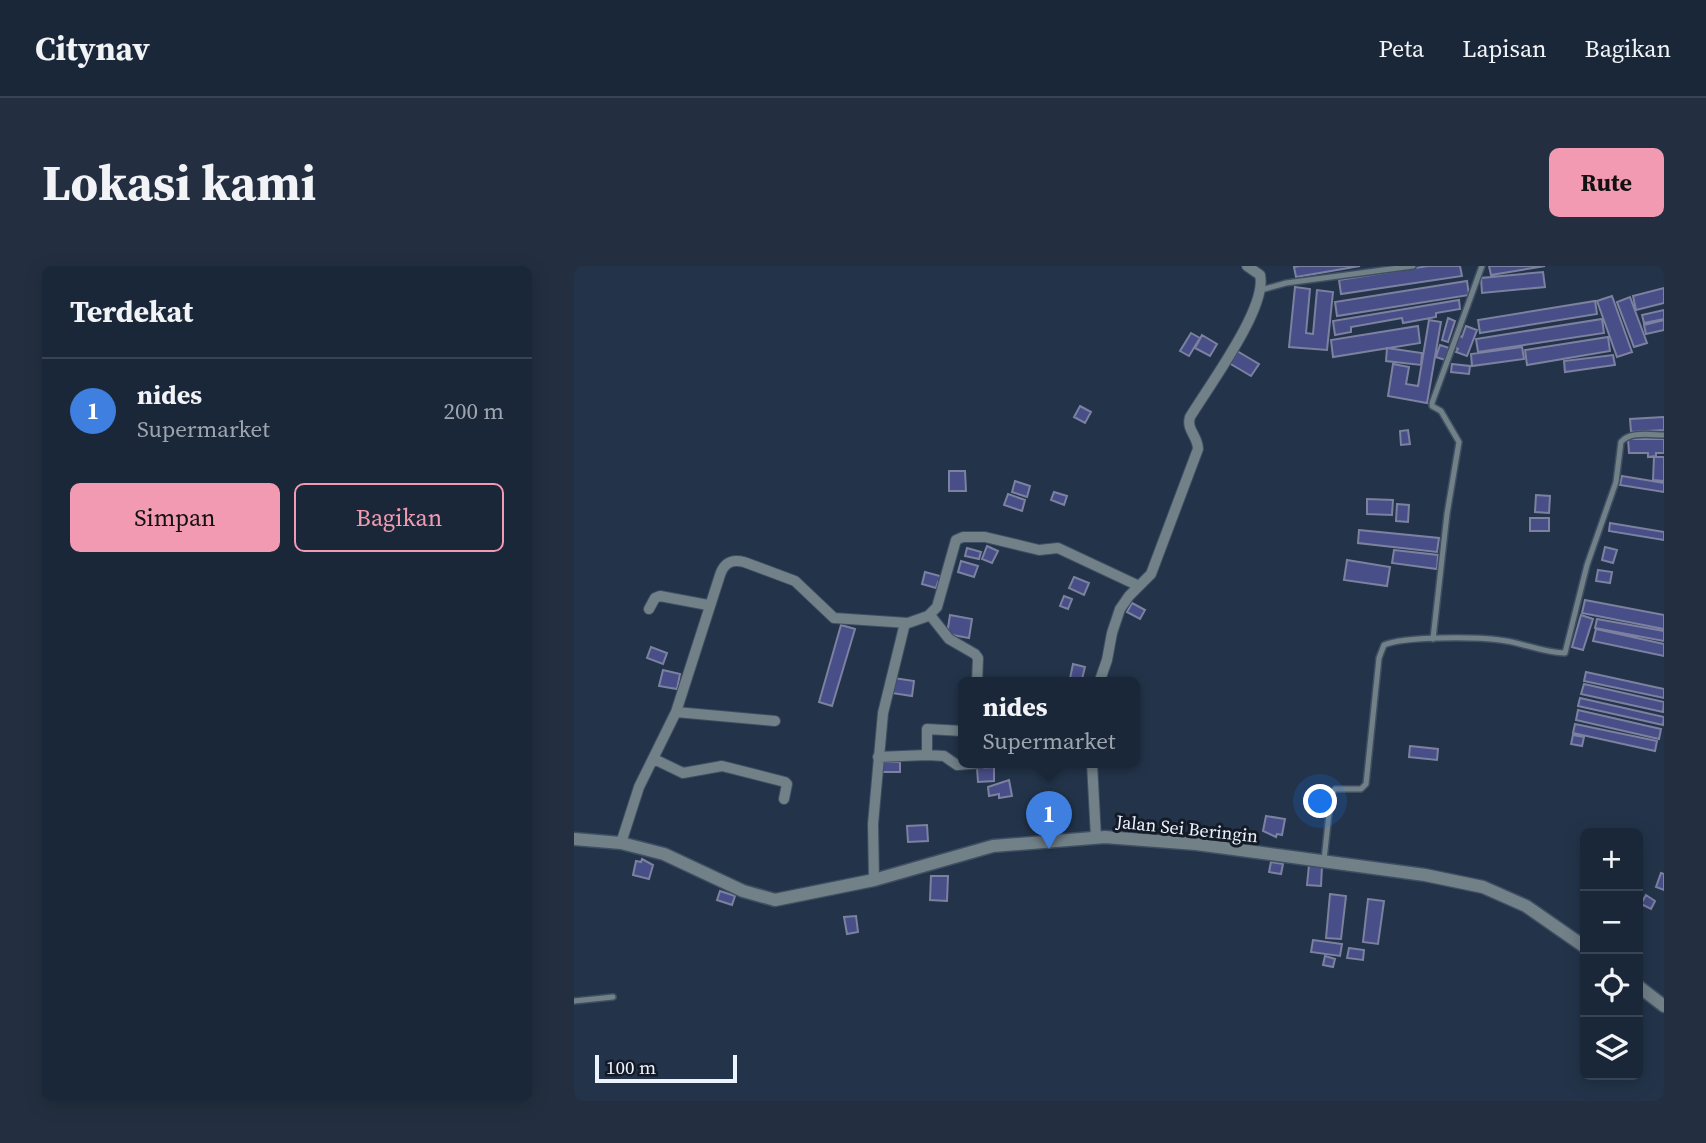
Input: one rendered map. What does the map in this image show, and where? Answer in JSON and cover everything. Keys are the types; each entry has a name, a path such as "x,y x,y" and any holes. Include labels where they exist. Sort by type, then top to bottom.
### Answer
{"street":[{"path":"1100,677 1120,610 1152,574 1198,449 1198,441 1189,426 1190,417 1245,330 1261,290 1260,275 1247,266"},
{"path":"621,843 639,788 676,712 708,605 723,567 735,560 795,580 834,618 905,623 930,615 939,603 956,540 963,537 985,537 1039,550 1058,548 1139,586"},
{"path":"649,609 655,598 660,596 708,605"},
{"path":"930,615 949,639 978,657 977,677"},
{"path":"874,880 873,824 883,713 905,623"},
{"path":"676,712 775,721"},
{"path":"927,755 927,729 958,731"},
{"path":"878,757 944,756 958,765"},
{"path":"654,759 684,774 722,766 785,782 787,784 784,799"},
{"path":"1092,768 1096,838"},
{"name":"Jalan Sei Beringin","path":"574,839 621,843 664,854 743,891 775,900 874,880 993,846 1096,838 1196,844 1458,881 1483,887 1526,906 1580,944"},
{"path":"1643,990 1664,1006"}],"lane":[{"path":"1261,290 1413,266"},
{"path":"1433,639 1447,514 1459,442 1452,426 1432,403 1482,266"},
{"path":"1324,863 1331,795 1338,788 1361,789 1366,784 1378,658 1382,648 1395,641 1500,640 1564,653 1587,565 1615,482 1621,442 1631,435 1664,435"},
{"path":"574,1001 613,997"}],"building":[{"path":"1360,266 1296,277 1294,267"},
{"path":"1428,266 1460,266 1462,276 1341,294 1339,280"},
{"path":"1489,266 1545,266 1491,275"},
{"path":"1543,272 1545,287 1482,293 1481,278"},
{"path":"1467,281 1469,295 1337,316 1335,302"},
{"path":"1295,287 1310,289 1306,333 1313,334 1317,290 1333,292 1327,350 1289,347"},
{"path":"1664,288 1664,303 1636,310 1633,296"},
{"path":"1612,296 1632,352 1617,357 1597,301"},
{"path":"1630,297 1647,343 1634,347 1617,302"},
{"path":"1459,300 1460,309 1436,313 1436,317 1403,323 1402,318 1351,327 1351,332 1335,335 1333,321"},
{"path":"1595,301 1597,314 1480,333 1478,320"},
{"path":"1664,310 1664,319 1644,323 1642,315"},
{"path":"1448,318 1455,321 1448,342 1442,340"},
{"path":"1602,319 1604,333 1478,352 1476,339"},
{"path":"1429,320 1441,322 1427,403 1388,396 1393,364 1409,367 1406,384 1418,386"},
{"path":"1664,320 1664,330 1646,334 1644,325"},
{"path":"1418,326 1420,343 1333,357 1331,340"},
{"path":"1466,326 1477,330 1467,356 1456,352 1458,349 1454,347 1458,335 1462,337"},
{"path":"1191,333 1200,338 1189,356 1180,351"},
{"path":"1202,335 1217,344 1210,356 1195,348"},
{"path":"1608,337 1610,351 1527,365 1525,350"},
{"path":"1440,345 1449,348 1445,360 1436,357"},
{"path":"1522,347 1524,359 1472,366 1471,354"},
{"path":"1387,348 1422,353 1421,365 1386,361"},
{"path":"1237,351 1259,364 1251,376 1229,363"},
{"path":"1613,355 1615,365 1565,372 1564,361"},
{"path":"1452,364 1470,366 1469,374 1451,372"},
{"path":"1080,406 1091,412 1085,423 1074,417"},
{"path":"1664,417 1664,430 1631,432 1630,419"},
{"path":"1408,430 1410,444 1401,445 1400,431"},
{"path":"1628,439 1664,439 1664,453 1648,457 1648,453 1629,453"},
{"path":"1654,457 1664,457 1664,481 1653,480"},
{"path":"949,471 965,471 966,491 949,491"},
{"path":"1622,476 1664,483 1664,492 1620,485"},
{"path":"1015,481 1030,486 1027,497 1012,492"},
{"path":"1054,492 1067,496 1064,505 1051,500"},
{"path":"1008,494 1025,500 1022,511 1004,505"},
{"path":"1536,495 1550,496 1549,513 1535,512"},
{"path":"1367,499 1393,500 1392,515 1367,514"},
{"path":"1397,504 1409,505 1408,522 1396,521"},
{"path":"1530,518 1549,518 1549,531 1530,531"},
{"path":"1610,523 1664,532 1664,540 1609,531"},
{"path":"1359,530 1439,538 1437,552 1358,543"},
{"path":"987,546 998,551 992,563 982,559"},
{"path":"1605,547 1617,550 1613,563 1602,560"},
{"path":"967,548 981,552 979,559 965,556"},
{"path":"1394,550 1438,555 1437,569 1392,563"},
{"path":"1347,560 1390,567 1387,586 1344,580"},
{"path":"961,561 978,566 974,577 958,572"},
{"path":"1598,570 1612,572 1610,583 1596,581"},
{"path":"925,572 940,576 940,583 938,582 936,588 922,584"},
{"path":"1074,577 1089,583 1084,595 1069,588"},
{"path":"1064,596 1072,599 1068,609 1060,606"},
{"path":"1585,600 1664,615 1664,629 1582,613"},
{"path":"1132,603 1145,610 1140,619 1127,612"},
{"path":"950,615 972,619 969,638 947,634"},
{"path":"1581,615 1593,619 1583,650 1572,647"},
{"path":"1597,619 1664,631 1664,641 1595,628"},
{"path":"841,625 855,629 832,706 819,702"},
{"path":"1596,629 1664,644 1664,656 1593,641"},
{"path":"651,647 667,653 663,664 647,658"},
{"path":"1073,664 1085,667 1082,677 1070,677"},
{"path":"663,670 680,674 677,689 659,686"},
{"path":"1586,672 1664,689 1664,698 1584,681"},
{"path":"894,678 914,681 912,696 892,693"},
{"path":"1584,684 1664,702 1663,712 1581,694"},
{"path":"1580,698 1664,717 1663,725 1578,706"},
{"path":"1578,710 1661,729 1659,739 1576,720"},
{"path":"1575,724 1657,741 1655,751 1573,733"},
{"path":"1573,735 1584,737 1582,746 1571,744"},
{"path":"1410,746 1438,749 1437,760 1409,757"},
{"path":"882,762 900,762 900,772 882,772"},
{"path":"977,768 994,768 994,781 978,782"},
{"path":"1009,780 1012,796 989,796 988,787"},
{"path":"1266,816 1285,819 1282,835 1277,834 1276,837 1263,831"},
{"path":"927,825 928,841 908,842 907,826"},
{"path":"642,859 653,865 649,879 633,875 636,861 641,862"},
{"path":"1271,862 1283,864 1281,874 1269,872"},
{"path":"1309,865 1322,866 1321,886 1307,885"},
{"path":"1661,873 1664,874 1664,890 1656,887"},
{"path":"931,876 948,876 947,901 930,900"},
{"path":"720,891 735,896 732,905 717,900"},
{"path":"1330,894 1346,896 1341,939 1326,938"},
{"path":"1646,895 1655,901 1651,909 1643,905"},
{"path":"1368,899 1384,901 1378,944 1363,942"},
{"path":"856,916 858,932 847,934 844,917"},
{"path":"1313,940 1342,944 1340,956 1311,952"},
{"path":"1349,948 1364,950 1363,960 1347,958"},
{"path":"1325,956 1335,959 1333,967 1323,965"}],"place":[{"name":"nides","path":"1049,849"}]}
